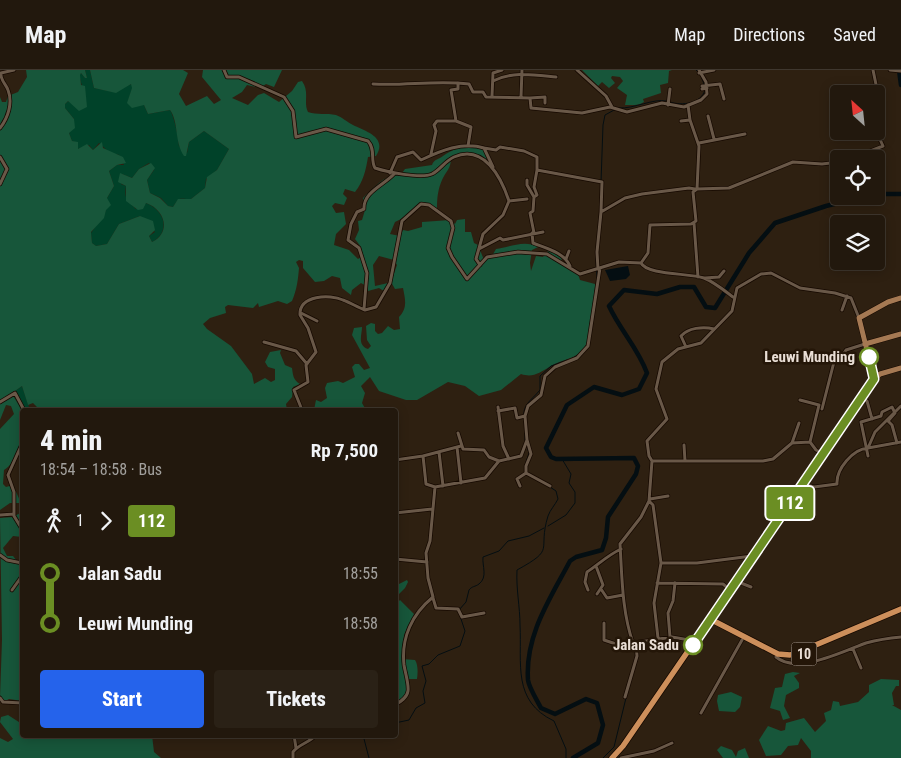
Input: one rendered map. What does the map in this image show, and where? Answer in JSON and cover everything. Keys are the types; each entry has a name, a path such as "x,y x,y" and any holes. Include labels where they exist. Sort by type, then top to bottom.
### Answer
{"highway":[{"name":"10","path":"709,620 784,656 794,654 901,611"},
{"name":"10","path":"709,620 742,640 776,657 794,658 901,611"},
{"path":"616,757 709,620"}],"main road":[{"path":"874,379 858,318 888,302 901,298"},
{"path":"865,344 901,334"},
{"path":"709,620 874,379 880,374 901,368"}],"street":[{"path":"0,128 8,113 9,92 0,73 14,70"},
{"path":"224,70 227,77 239,77 284,97 293,111 296,137 326,129 368,141 373,150 374,167 392,173 432,174 449,160 464,155 476,156 494,167"},
{"path":"492,96 493,74 502,70"},
{"path":"542,70 542,75"},
{"path":"577,70 606,96 614,109"},
{"path":"530,98 531,108 582,113 598,108 630,112 657,102 669,103 679,107 688,105 703,96 704,87 700,72 714,70"},
{"path":"873,70 878,94 878,135 883,146 873,150"},
{"path":"891,70 901,71"},
{"path":"493,81 504,76 522,72 556,77"},
{"path":"521,97 522,72"},
{"path":"373,84 394,86 405,83 469,84 474,92 483,92 486,97 545,97 545,103"},
{"path":"456,121 451,91 458,89 458,83"},
{"path":"704,87 721,84 724,100"},
{"path":"669,103 670,88"},
{"path":"688,105 690,120 699,143 696,190 694,192 698,277"},
{"path":"708,116 714,140"},
{"path":"682,121 690,120"},
{"path":"431,154 436,121 456,121 471,127 468,146"},
{"path":"699,143 745,134"},
{"path":"364,309 367,273 359,248 348,240 349,229 357,212 364,209 364,204 370,193 392,173 397,157 413,152 421,160 431,154 468,146 496,150 500,147 528,153 536,157 537,170 534,183 537,195 534,197"},
{"path":"480,265 476,259 485,231 503,215 509,201 484,148"},
{"path":"0,157 8,169 0,184"},
{"path":"601,212 626,198 642,194 689,188 696,190 729,188 793,162 830,164"},
{"path":"458,433 465,450 484,450 489,457 499,461 510,460 523,454 526,441 524,416 528,406 541,394 545,376 555,367 577,358 586,350 592,332 601,212 600,182 537,170"},
{"path":"527,180 527,186 534,197 535,203 530,214 533,233 532,243 566,259 570,267"},
{"path":"509,201 528,199"},
{"path":"307,364 312,360 316,352 300,312 302,306 309,300 325,296 343,300 364,309 376,307 384,297 393,271 401,223 421,204 429,205 451,222 453,228 448,248 465,279 470,278 487,257 500,253 536,252 555,258 580,274 623,262 641,263 650,270 704,278 719,277 724,271"},
{"path":"641,263 648,253 650,225 694,223"},
{"path":"479,248 500,238 503,240 544,232"},
{"path":"566,259 569,251"},
{"path":"625,697 630,673 637,656 623,595 620,549 622,539 641,517 650,500 652,461 649,456 647,442 667,418 656,389 660,367 668,355 686,347 700,344 732,311 734,298 740,285 752,278 769,273 800,288 847,296 854,302 858,318"},
{"path":"704,278 734,298"},
{"path":"842,310 847,296"},
{"path":"300,312 316,321"},
{"path":"686,347 681,336 683,333 699,328 714,329"},
{"path":"264,342 296,351 307,364 308,382 294,390 301,408"},
{"path":"825,357 840,360 846,350 865,344"},
{"path":"822,409 835,358"},
{"path":"0,402 15,393 23,408"},
{"path":"862,398 867,401 872,419"},
{"path":"800,400 819,406 810,442"},
{"path":"868,447 875,432 901,406"},
{"path":"510,460 502,446 498,409 515,408 517,418 524,416"},
{"path":"868,456 868,447 861,423 881,416 882,412 891,408 894,412"},
{"path":"803,484 814,487 836,485 838,474 859,449 899,443 892,424 888,422 894,412"},
{"path":"652,461 771,460 792,442 799,423"},
{"path":"520,486 517,479 525,473 532,454 526,441"},
{"path":"792,442 810,442"},
{"path":"810,442 816,450 824,454"},
{"path":"684,445 685,461"},
{"path":"398,460 423,456 462,446"},
{"path":"457,447 461,483"},
{"path":"20,448 8,475 14,492 14,514 20,525"},
{"path":"439,452 444,486"},
{"path":"423,456 426,485 435,487 485,478 499,461"},
{"path":"525,473 550,486"},
{"path":"435,487 427,562 436,608 459,609 462,618 484,612"},
{"path":"650,500 668,496"},
{"path":"650,500 653,505 661,563 654,603 658,638"},
{"path":"398,514 432,509"},
{"path":"0,515 14,514"},
{"path":"588,590 585,577 588,571 610,554 620,549"},
{"path":"0,555 7,560 20,563"},
{"path":"661,563 697,563 752,556"},
{"path":"398,560 427,562"},
{"path":"596,566 603,584 602,589 607,598 623,595"},
{"path":"12,590 20,579"},
{"path":"735,581 751,587"},
{"path":"657,583 723,584 729,589"},
{"path":"670,637 668,613 673,601 675,584"},
{"path":"597,594 602,589"},
{"path":"398,702 403,700 408,691 403,647 411,623 424,604 433,597"},
{"path":"604,623 604,640 624,647 658,638 670,637 695,641"},
{"path":"776,657 786,663 804,663 833,657 867,643 901,637"},
{"path":"701,713 742,640"},
{"path":"853,649 861,668"},
{"path":"0,698 3,702 20,703"},
{"path":"294,738 296,748"},
{"path":"293,758 293,752 296,748 309,743 313,738"},
{"path":"616,757 627,757 654,751 672,744"}],"green space":[{"path":"26,70 85,70 87,78 81,73 80,75 81,85 85,86 87,107 79,111 68,101 65,104 65,108 74,119 75,128 69,133 72,141 78,142 78,149 87,144 93,150 102,142 103,148 123,157 126,163 117,165 109,171 114,186 107,198 111,205 106,210 104,218 91,232 92,243 96,246 107,244 119,224 140,216 153,221 155,230 149,236 152,242 158,238 164,228 162,216 153,206 146,203 143,209 138,210 126,201 126,186 118,182 120,173 132,178 139,169 151,163 155,168 147,180 150,193 160,198 168,206 173,207 178,199 191,199 205,188 207,177 217,170 229,149 204,131 189,142 186,156 184,156 179,144 175,120 170,110 148,114 144,105 132,108 127,103 132,88 131,84 116,93 94,88 90,70 183,70 188,73 179,94 186,106 207,96 214,104 221,100 202,77 203,70 282,70 274,87 266,84 260,88 247,85 242,92 232,98 248,105 258,95 264,93 279,102 292,91 298,82 302,81 306,89 308,112 338,116 369,132 377,139 379,144 376,156 368,157 364,176 355,192 345,189 343,194 347,198 344,205 335,203 332,206 336,213 344,212 346,224 336,234 334,245 349,250 358,259 363,256 361,247 355,239 359,230 358,221 362,220 365,210 363,198 376,185 390,176 402,173 405,169 432,165 435,161 457,149 467,147 484,149 487,161 469,153 451,158 440,187 437,208 422,203 395,222 390,234 400,236 403,230 408,231 422,227 422,222 450,220 455,224 457,220 465,219 465,232 471,232 474,243 478,245 484,260 492,256 496,249 522,244 538,247 532,250 531,271 536,256 543,257 548,251 562,257 561,262 578,274 580,280 595,284 592,319 585,347 575,356 539,373 533,375 521,374 501,390 479,396 465,386 448,382 417,400 406,400 379,391 370,377 361,386 365,393 362,403 365,408 314,408 316,400 321,402 327,398 325,388 327,383 338,381 343,383 355,377 352,367 355,364 359,364 364,370 370,368 352,335 354,328 362,327 361,342 368,349 371,346 367,340 366,326 371,323 375,324 375,331 378,334 382,333 388,326 394,330 400,329 399,317 404,310 405,300 403,288 395,289 391,282 397,265 394,260 379,256 373,265 375,286 388,283 384,291 379,288 368,291 368,287 361,283 352,290 351,295 342,288 340,278 332,276 324,281 315,282 303,268 303,261 299,260 296,262 299,272 292,301 287,304 278,301 259,307 258,303 253,308 228,305 225,307 226,313 210,318 203,324 231,346 252,374 254,384 265,378 271,382 275,380 275,369 268,367 265,362 270,352 281,350 280,353 285,365 292,368 295,379 300,384 293,387 292,397 286,404 287,408 38,408 33,403 28,405 22,386 12,393 20,408 20,445 14,459 4,470 3,484 6,487 13,485 20,503 10,503 0,510 0,429 14,414 11,406 6,405 0,420 0,97 2,102 6,102 8,96 18,92 27,77"},
{"path":"85,70 90,70 94,88 114,92 131,84 133,86 128,101 144,105 148,114 170,110 175,122 179,146 187,153 189,142 204,131 229,149 217,170 206,179 205,188 191,199 179,199 173,207 168,206 161,198 150,193 147,180 154,170 149,163 139,169 132,178 122,174 121,184 126,186 125,194 130,203 136,209 146,203 158,211 161,216 163,221 162,233 152,242 149,236 155,232 140,216 119,224 107,244 96,246 92,243 91,233 105,213 107,198 114,186 109,171 117,165 124,165 119,155 110,153 99,143 93,150 89,145 78,149 78,143 72,141 69,133 74,119 65,108 65,104 68,101 74,105 86,100 79,75 81,73 87,78"},
{"path":"582,70 672,70 669,71 668,83 660,85 661,93 643,99 644,102 637,105 625,105 627,95 617,88 623,81 620,77 612,76 611,78 615,83 609,88 602,82 598,86"},
{"path":"22,386 29,408 20,408 12,393"},
{"path":"20,513 20,537 13,536 3,548 7,556 13,556 20,565 20,701 9,699 3,702 0,697 2,640 0,518 13,517"},
{"path":"398,577 399,584 407,580 405,588 398,595"},
{"path":"400,600 414,614 404,635 402,659 415,660 418,674 417,679 408,679 405,694 398,702 398,602"},
{"path":"800,673 794,676 799,683 799,688 786,695 784,706 790,718 783,720 780,711 770,708 775,688 782,687 785,674"},
{"path":"881,679 899,680 899,686 896,686 892,693 894,705 892,705 901,710 901,758 811,758 811,751 801,738 798,745 788,746 781,755 766,756 759,740 768,726 781,731 785,730 786,723 804,718 815,732 826,721 824,713 831,710 833,701 839,702 840,706 858,702 869,692 869,685"},
{"path":"731,692 742,697 740,707 735,712 719,711 718,695"},
{"path":"8,715 20,723 20,738 152,738 154,752 161,758 0,758 0,738 8,742 13,739 0,722 1,717"},
{"path":"721,746 732,750 736,757 738,751 745,748 749,758 723,758 717,750"}],"shaded area":[{"path":"628,266 630,275 626,279 610,281 605,270"}],"waterway":[{"path":"696,70 699,73"},
{"path":"899,70 901,85"},
{"path":"701,76 704,84"},
{"path":"670,102 690,103 700,98 705,90"},
{"path":"619,108 661,100 666,101"},
{"path":"600,211 603,125 605,115 616,109"},
{"path":"885,194 901,194"},
{"path":"573,758 598,743 603,725 597,703 586,699 555,714 541,708 528,680 528,664 530,648 540,618 570,561 576,557 602,550 606,538 608,517 636,474 638,466 634,458 556,459 551,457 546,448 567,405 594,387 622,395 639,389 647,373 639,355 609,306 624,290 657,294 680,287 694,287 706,307 715,308 749,253 775,223 830,205"},
{"path":"596,257 597,278"},
{"path":"571,359 578,355"},
{"path":"524,420 524,410 540,390 540,376 551,366 567,360"},
{"path":"525,432 525,440"},
{"path":"526,462 529,453 527,447"},
{"path":"548,526 566,515 575,503 575,492 569,483 571,474 562,459"},
{"path":"550,487 556,491 558,499 548,516 543,548 537,557 517,570 521,667 525,692 531,703 541,713 554,721 566,749 566,758"},
{"path":"459,610 466,602 469,590 482,581 484,571 483,557 499,551 508,541 529,536 544,528"},
{"path":"398,722 409,720 416,708 425,703 423,691 426,681 422,666 429,664 438,655 460,646 465,631 460,616"},
{"path":"603,758 614,747 626,698"},
{"path":"364,738 369,758"}],"bus line":[{"name":"112","path":"693,645 729,589 874,379 869,357"}],"place":[{"name":"Leuwi Munding","path":"869,357"},
{"name":"Jalan Sadu","path":"693,645"}]}
